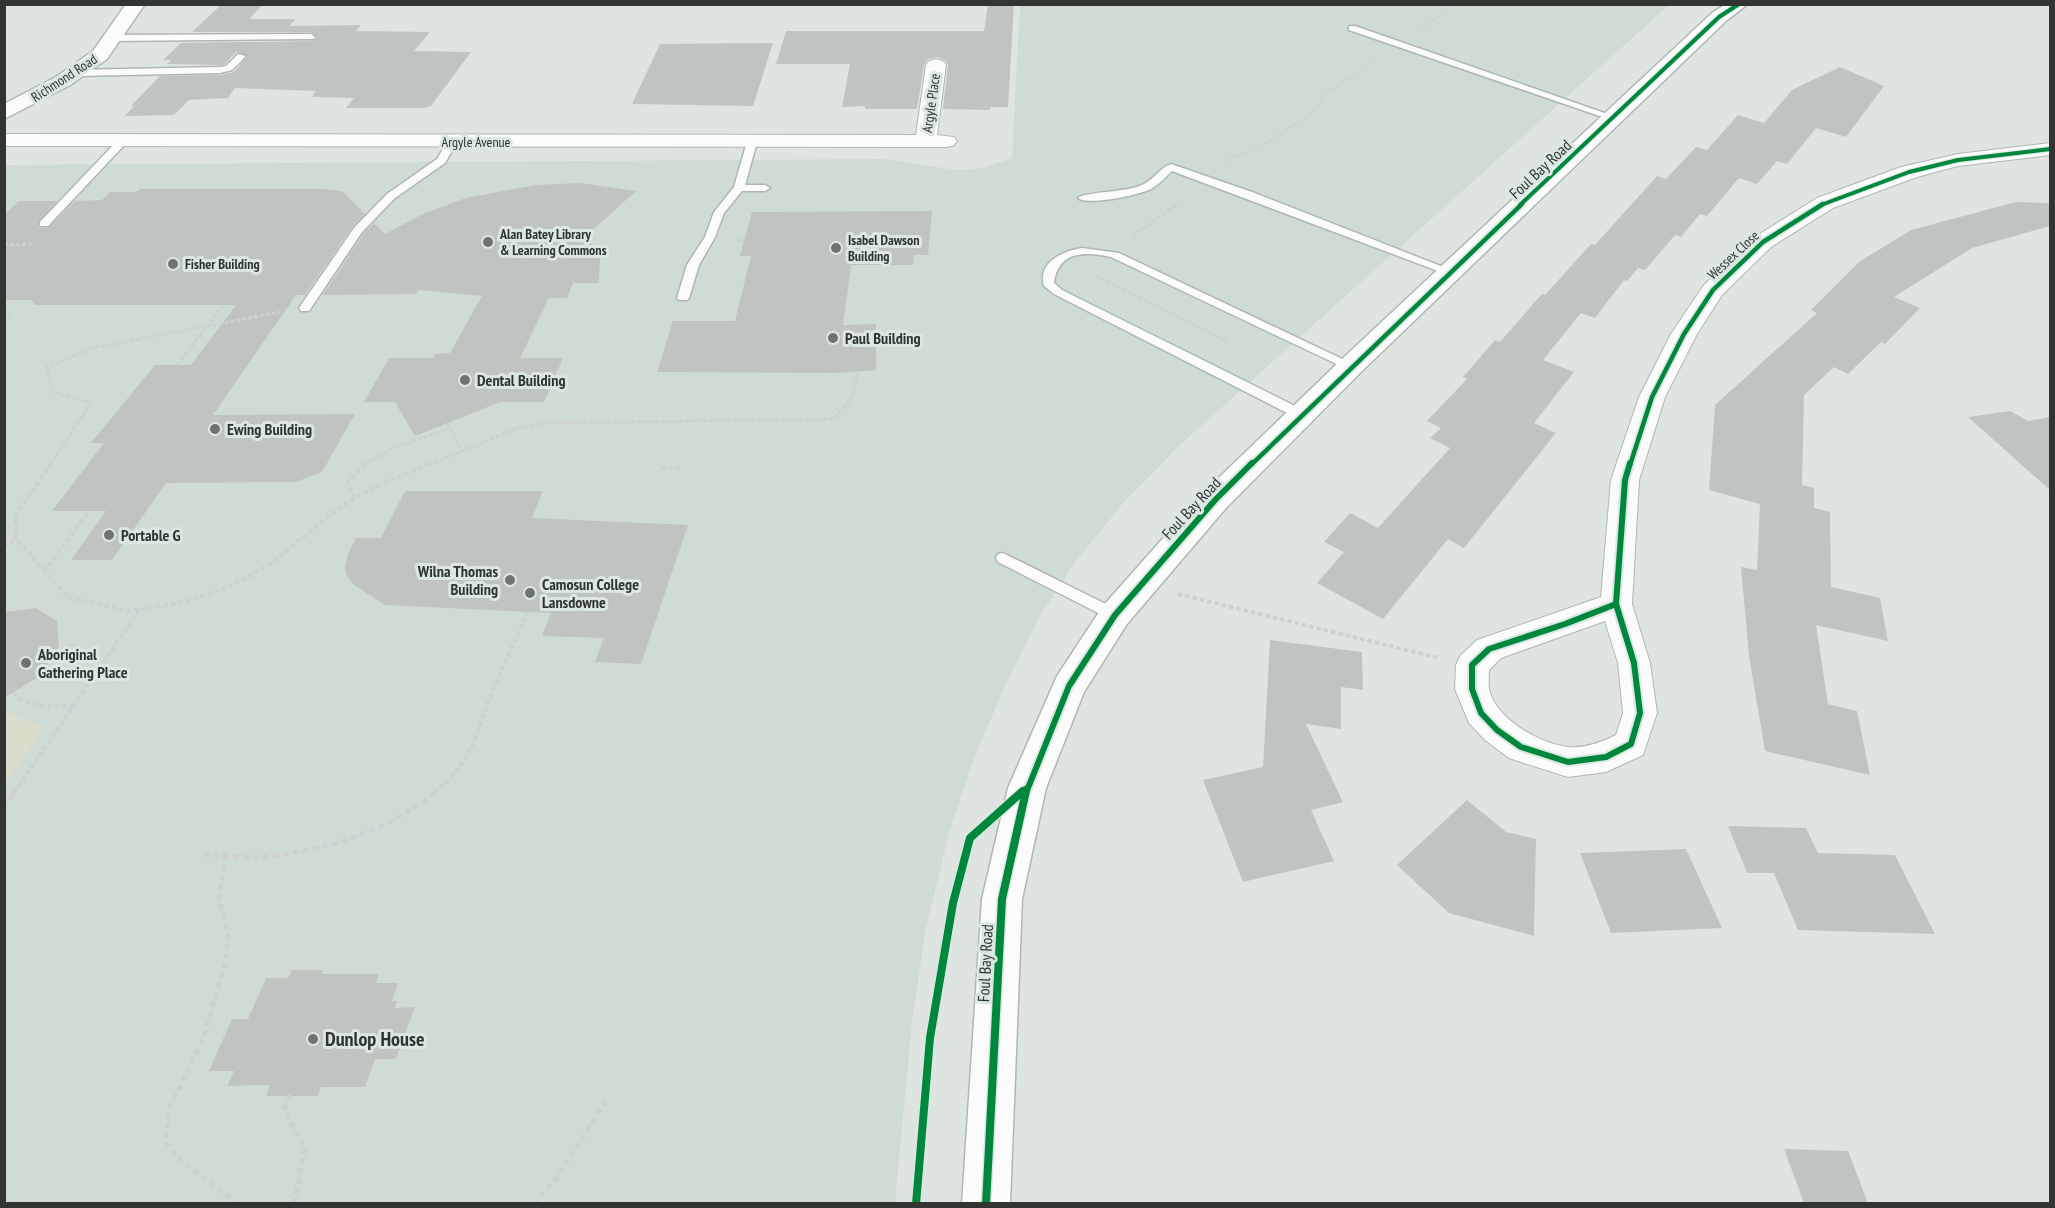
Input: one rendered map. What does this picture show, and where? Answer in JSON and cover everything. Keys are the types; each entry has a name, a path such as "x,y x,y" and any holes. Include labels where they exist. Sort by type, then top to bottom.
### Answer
{"main road":[{"name":"Richmond Road","path":"4,113 76,73 100,55 136,4"},
{"name":"Foul Bay Road","path":"986,1203 1002,899 1027,788 1069,687 1115,615 1215,500 1351,366 1719,17 1739,4"}],"street":[{"name":"Argyle Place","path":"936,65 936,141"},
{"name":"Argyle Avenue","path":"4,140 936,141"},
{"name":"Wessex Close","path":"1472,665 1472,689 1481,713 1497,730 1521,747 1568,762 1606,757 1632,744 1640,713 1634,663 1616,604 1625,480 1652,397 1684,334 1713,290 1763,242 1826,203 1910,172 1958,160 2050,148"},
{"path":"1472,665 1489,649 1565,624 1616,604"}],"lane":[{"path":"1352,28 1614,118"},
{"path":"114,38 311,37"},
{"path":"76,73 220,70 229,68 241,56"},
{"path":"44,224 124,140"},
{"path":"305,308 358,230 372,214 391,196 441,161 452,142"},
{"path":"683,298 693,265 710,237 719,212 739,189 752,142"},
{"path":"1083,198 1147,187 1171,167 1205,181 1248,194 1450,272"},
{"path":"739,189 765,188"},
{"path":"1302,415 1058,292 1048,284 1048,272 1055,262 1067,254 1087,250 1115,255 1351,366"},
{"path":"1003,558 1115,615"}],"path":[{"path":"1133,236 1205,181 1226,159 1259,147 1311,115 1318,100 1325,94 1418,33 1423,26 1442,17 1449,10 1447,4"},
{"path":"1055,262 1091,274 1227,342"},
{"path":"4,305 10,319"},
{"path":"177,365 224,305"},
{"path":"305,308 93,348 47,367 52,392 91,403 15,517 16,539 68,597 129,610 180,603 227,588 269,565 339,508 354,499 417,468 515,429 543,423 833,419 853,397 858,371"},
{"path":"447,423 462,451"},
{"path":"354,499 348,482 353,472 366,462 450,428"},
{"path":"661,467 684,468"},
{"path":"44,571 89,511"},
{"path":"4,547 16,539"},
{"path":"1140,584 1472,665"},
{"path":"4,808 139,609"},
{"path":"203,855 271,855 303,849 363,832 409,812 438,791 468,756 528,612"},
{"path":"13,693 18,699 39,706 73,706"},
{"path":"226,855 219,898 228,935 225,964 202,1040 170,1107 165,1142 181,1160 237,1203"},
{"path":"290,1095 284,1110 305,1148 294,1203"},
{"path":"534,1203 557,1177 606,1102"}],"shaded area":[{"name":"Camosun College Lansdowne","path":"1020,5 1669,5 1179,446 1124,502 1073,565 1037,621 1005,685 972,764 949,833 926,928 912,1022 895,1203 5,1203 4,165 885,159 957,170 978,169 1012,158"}],"green space":[{"path":"5,711 43,728 5,784"}],"building":[{"path":"222,4 263,4 249,19 296,19 289,26 361,25 356,31 430,32 414,51 471,52 431,106 423,108 346,108 354,98 312,97 316,91 235,88 228,98 189,100 174,115 125,116 134,106 131,106 160,76 221,75 234,72 248,56 236,52 225,64 220,65 167,64 171,60 163,60 181,43 314,41 317,38 311,32 192,32"},
{"path":"988,4 1014,4 1008,107 990,107 990,110 943,109 948,65 945,60 937,57 928,59 924,65 917,109 842,107 850,64 776,64 786,31 984,31"},
{"path":"773,43 753,106 632,104 660,44"},
{"path":"1840,67 1884,86 1846,137 1816,128 1787,164 1777,161 1757,184 1739,178 1707,216 1700,214 1681,237 1675,235 1645,270 1638,268 1627,281 1624,280 1595,318 1581,313 1543,360 1574,372 1534,423 1556,433 1464,548 1448,539 1383,619 1317,583 1344,552 1324,542 1350,513 1378,528 1450,448 1430,438 1441,428 1427,421 1467,379 1463,377 1495,340 1500,342 1542,294 1545,295 1591,244 1595,245 1657,176 1666,179 1696,147 1707,150 1738,115 1764,123 1792,90"},
{"path":"580,183 636,191 587,235 600,258 599,283 573,283 567,298 549,298 520,358 563,358 544,402 500,402 415,436 395,402 364,402 389,358 433,358 435,354 450,353 482,296 419,290 415,294 323,295 364,233 374,223 385,234 423,214 466,198 535,185"},
{"path":"141,189 325,189 342,191 365,214 352,227 305,295 296,295 213,415 355,414 322,472 296,482 166,483 112,560 71,560 106,511 52,511 104,443 91,443 155,365 191,365 236,305 35,305 32,300 4,300 4,215 19,201 57,201 38,222 38,228 48,228 75,201 102,200 110,192 136,192"},
{"path":"2016,202 2050,203 2050,226 1972,248 1894,297 1920,308 1885,344 1881,342 1848,374 1834,367 1804,395 1802,485 1814,488 1814,508 1830,512 1831,587 1880,598 1888,641 1816,625 1828,704 1857,711 1870,775 1765,751 1749,656 1741,567 1757,570 1760,504 1709,490 1715,405 1817,313 1811,310 1859,262 1911,230"},
{"path":"932,211 928,255 914,255 913,265 851,265 843,325 876,324 876,370 835,373 657,372 673,321 735,321 751,256 740,256 752,212"},
{"path":"2010,411 2028,421 2050,417 2050,490 1968,417"},
{"name":"Wilna Thomas Building","path":"405,491 543,491 532,518 688,525 641,664 595,662 604,638 542,636 551,613 385,605 354,585 347,576 345,566 356,538 381,538"},
{"name":"Aboriginal Gathering Place","path":"36,608 57,621 59,648 38,677 4,698 4,612"},
{"path":"1270,640 1362,652 1363,690 1341,687 1341,729 1306,724 1343,802 1311,810 1334,861 1243,882 1203,780 1263,767"},
{"path":"1467,800 1506,832 1536,839 1534,936 1449,913 1397,865"},
{"path":"1728,826 1806,828 1818,853 1895,855 1935,934 1798,930 1774,873 1747,873"},
{"path":"1686,849 1722,928 1611,933 1580,853"},
{"name":"Dunlop House","path":"292,970 323,970 321,974 379,974 376,983 398,983 392,1001 397,1001 395,1008 415,1007 396,1059 375,1059 365,1087 321,1087 318,1096 266,1096 270,1085 227,1086 234,1071 209,1071 232,1019 248,1019 266,978 288,978"},
{"path":"1784,1149 1848,1151 1868,1203 1804,1203"}],"cycle path":[{"path":"986,1204 1002,899 1027,788 1069,686 1115,615 1215,500 1351,366 1719,17 1739,4"},
{"path":"1616,604 1565,624 1489,649 1472,665 1472,689 1481,713 1497,730 1521,747 1568,762 1606,757 1631,744 1640,713 1634,663 1616,604 1625,480 1652,397 1684,334 1713,290 1763,242 1825,203 1909,172 1958,160 2050,149"},
{"path":"916,1204 930,1038 953,903 970,838 1027,788"}],"place":[{"name":"Alan Batey Library & Learning Commons","path":"488,242"},
{"name":"Isabel Dawson Building","path":"836,248"},
{"name":"Fisher Building","path":"173,264"},
{"name":"Paul Building","path":"833,338"},
{"name":"Dental Building","path":"465,380"},
{"name":"Ewing Building","path":"215,429"},
{"name":"Portable G","path":"109,535"},
{"name":"Wilna Thomas Building","path":"510,580"},
{"name":"Camosun College Lansdowne","path":"530,593"},
{"name":"Aboriginal Gathering Place","path":"26,663"},
{"name":"Dunlop House","path":"313,1039"}]}
